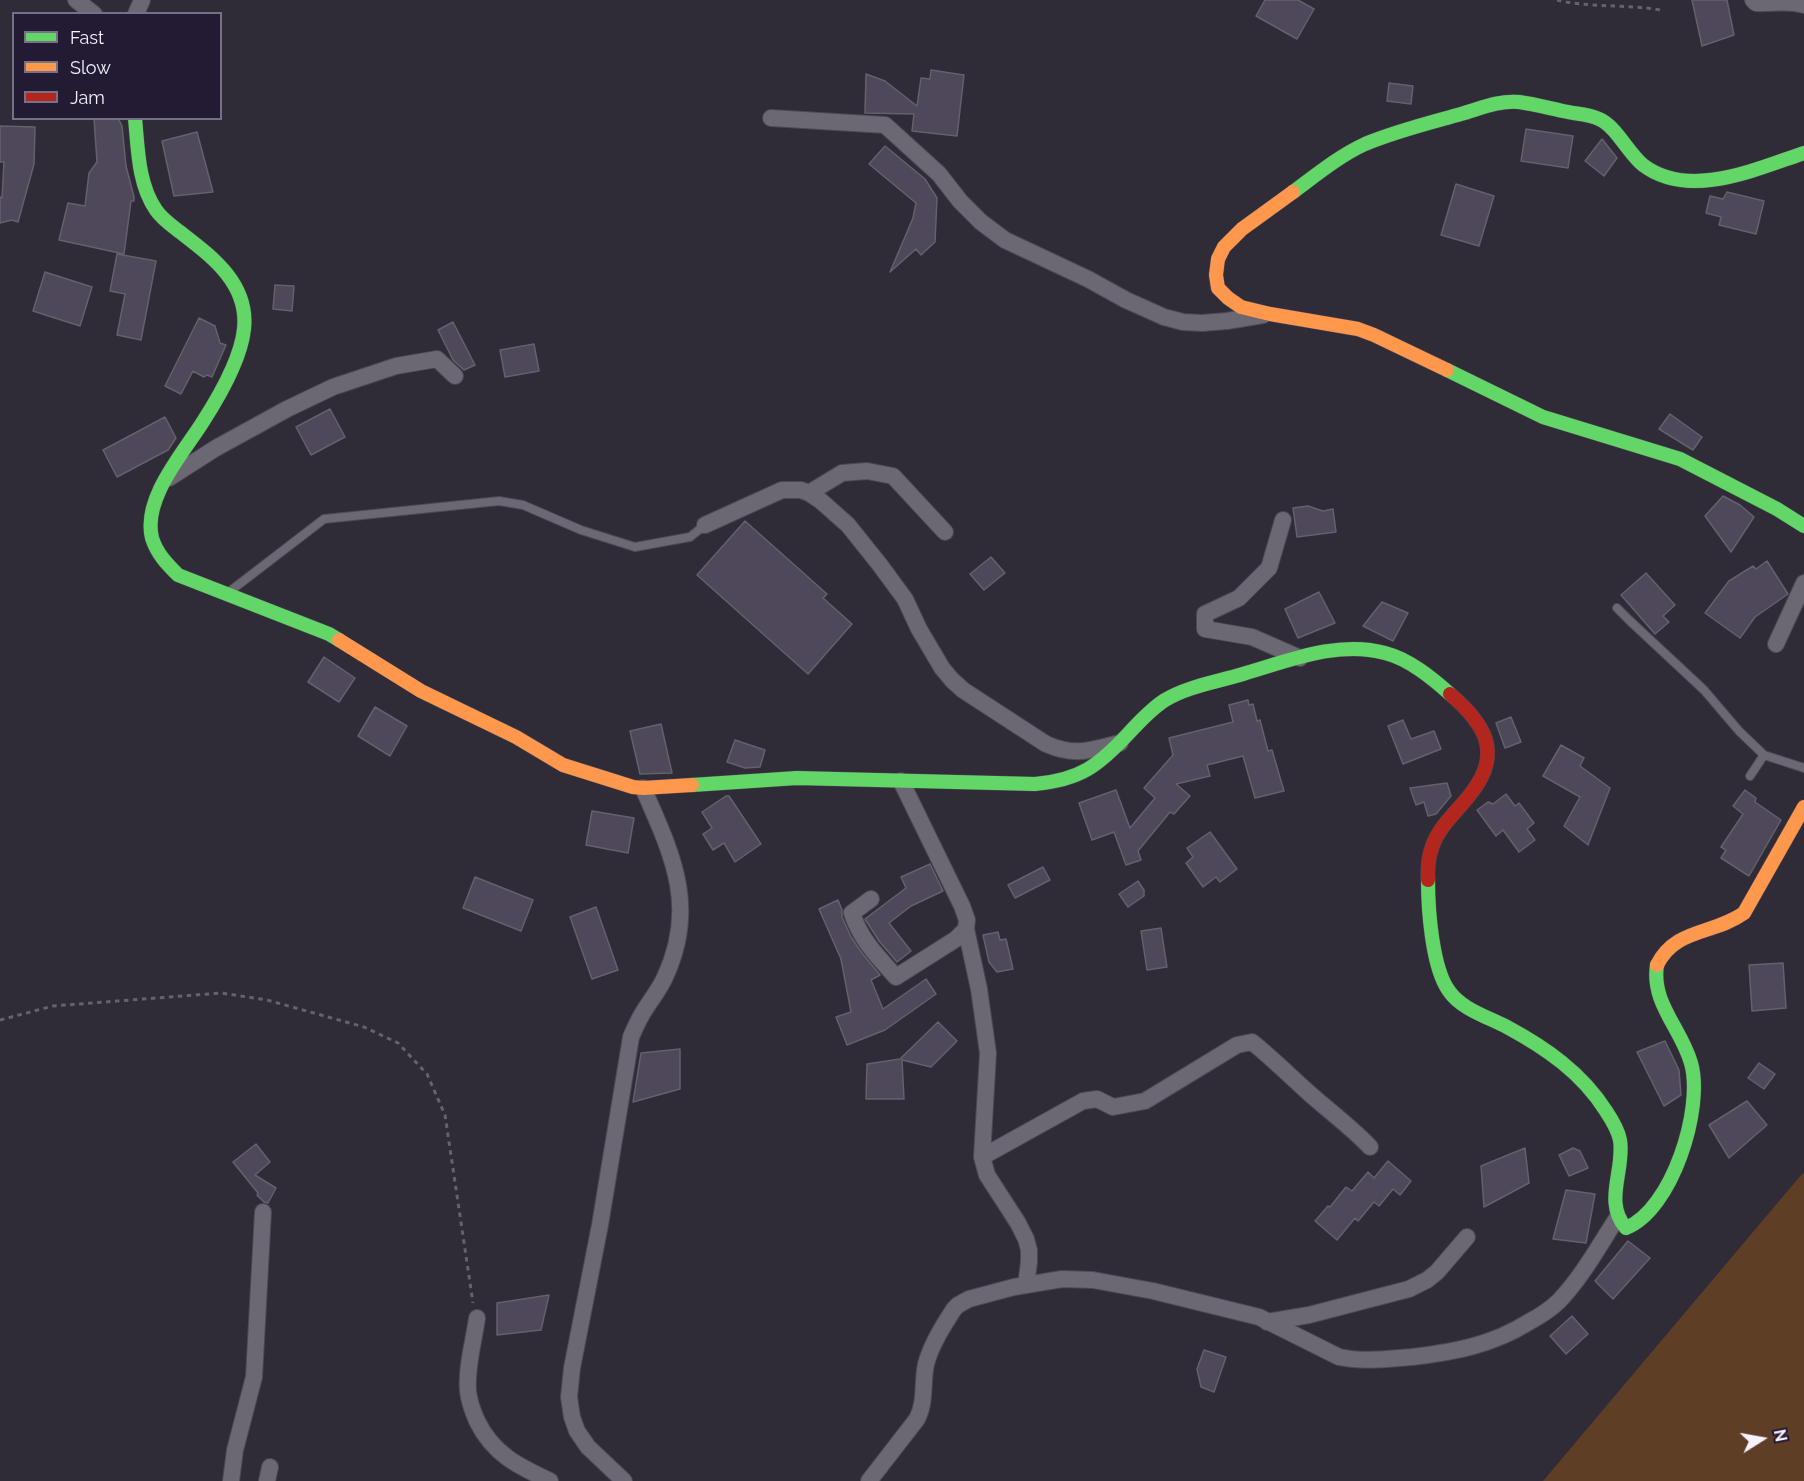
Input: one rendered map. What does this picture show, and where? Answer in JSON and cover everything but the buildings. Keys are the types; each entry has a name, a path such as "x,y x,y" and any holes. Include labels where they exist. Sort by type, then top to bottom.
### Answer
{"street":[{"path":"76,0 91,12"},
{"path":"1754,0 1756,3 1793,2 1804,5"},
{"path":"1804,153 1721,178 1689,182 1674,180 1657,174 1635,159 1611,127 1600,118 1518,102 1499,103 1413,127 1365,145 1334,162 1242,229 1224,247 1218,259 1215,276 1218,288 1241,307 1374,334 1543,417 1680,459 1777,509 1804,526"},
{"path":"771,118 885,125 939,174 960,201 981,222 1005,240 1164,317 1202,322 1227,321 1270,314"},
{"path":"135,120 144,183 155,209 164,220 205,250 229,274 237,287 245,314 243,331 234,360 222,387 205,420 166,480 152,508 150,523 152,537 159,556 178,575 329,634 421,691 516,737 563,765 633,787 643,788 797,778 1035,784 1054,782 1077,776 1097,764 1144,718 1174,695 1334,650 1373,651 1396,657 1426,675 1471,712 1484,733 1489,749 1482,779 1440,831 1433,843 1427,866 1431,924 1444,984 1455,999 1547,1051 1587,1086 1611,1120 1620,1142 1615,1201 1617,1218 1623,1227 1632,1227 1657,1203 1686,1142 1692,1118 1691,1065 1656,988 1655,975 1662,953 1677,940 1724,925 1744,913 1804,807"},
{"path":"166,480 216,448 333,387 396,366 437,359 455,376"},
{"path":"809,493 842,474 867,471 893,476 945,532"},
{"path":"705,525 782,490 801,490 809,493 848,525 905,599 919,629 942,668 963,690 1046,744 1059,750 1080,752 1120,743"},
{"path":"1283,520 1269,568 1239,598 1205,614 1205,629 1252,637 1300,658"},
{"path":"1776,644 1804,583"},
{"path":"901,781 967,920 966,929 979,989 988,1053 982,1157 987,1175 1026,1239 1029,1250 1026,1285"},
{"path":"624,1481 588,1447 572,1417 569,1396 572,1368 598,1236 631,1037 640,1017 665,978 675,952 680,921 680,895 673,861 643,788"},
{"path":"871,899 852,913 857,930 896,977 956,939 966,929"},
{"path":"982,1157 1083,1101 1097,1100 1113,1107 1146,1101 1237,1045 1252,1042 1370,1146"},
{"path":"231,1481 235,1450 254,1377 263,1212"},
{"path":"870,1481 920,1413 926,1362 954,1310 969,1299 1062,1279 1093,1280 1153,1291 1248,1314 1339,1357 1351,1360 1384,1360 1452,1352 1513,1332 1558,1302 1574,1283 1617,1218"},
{"path":"1267,1322 1309,1315 1409,1289 1437,1272 1467,1237"},
{"path":"477,1318 468,1391 473,1411 483,1434 495,1449 519,1467 549,1481"}],"lane":[{"path":"226,594 324,519 499,501 523,505 581,530 635,547 690,537 705,525"},
{"path":"1617,608 1704,690 1739,731 1764,755 1804,768"},
{"path":"1750,776 1764,755"}],"path":[{"path":"1557,0 1597,5 1638,6 1660,10"},
{"path":"0,1020 53,1006 221,993 278,1003 364,1027 398,1043 427,1074 445,1115 472,1300 477,1318"}],"shaded area":[{"path":"1804,1173 1804,1481 1543,1481 1801,1175"}],"traffic: fast":[{"path":"1293,192 1337,160 1365,144 1401,131 1504,102 1519,102 1599,119 1611,127 1643,165 1661,175 1681,180 1702,181 1723,178 1765,167 1804,153"},
{"path":"135,120 142,178 150,200 164,219 226,272 234,284 244,313 242,340 229,376 159,491 153,507 151,523 154,544 178,575 329,634 339,640"},
{"path":"1447,370 1543,417 1680,459 1777,509 1804,526"},
{"path":"692,785 797,778 1035,784 1051,782 1076,775 1097,763 1150,712 1174,695 1295,658 1331,651 1367,650 1394,656 1420,670 1450,694"},
{"path":"1428,880 1430,922 1435,953 1443,981 1449,991 1460,1003 1521,1035 1562,1063 1586,1085 1613,1121 1619,1136 1621,1151 1615,1197 1616,1208 1626,1228 1643,1218 1670,1180 1681,1156 1693,1105 1694,1082 1691,1063 1662,1003 1656,979 1657,965"}],"traffic: slow":[{"path":"1293,192 1242,229 1224,247 1218,259 1216,275 1218,288 1241,307 1358,329 1447,370"},
{"path":"339,640 421,691 516,737 563,765 633,787 692,785"},
{"path":"1657,965 1665,953 1684,938 1720,925 1744,913 1804,807"}],"traffic: jam":[{"path":"1428,880 1428,867 1434,843 1447,821 1472,792 1481,777 1488,751 1480,727 1450,694"}]}
